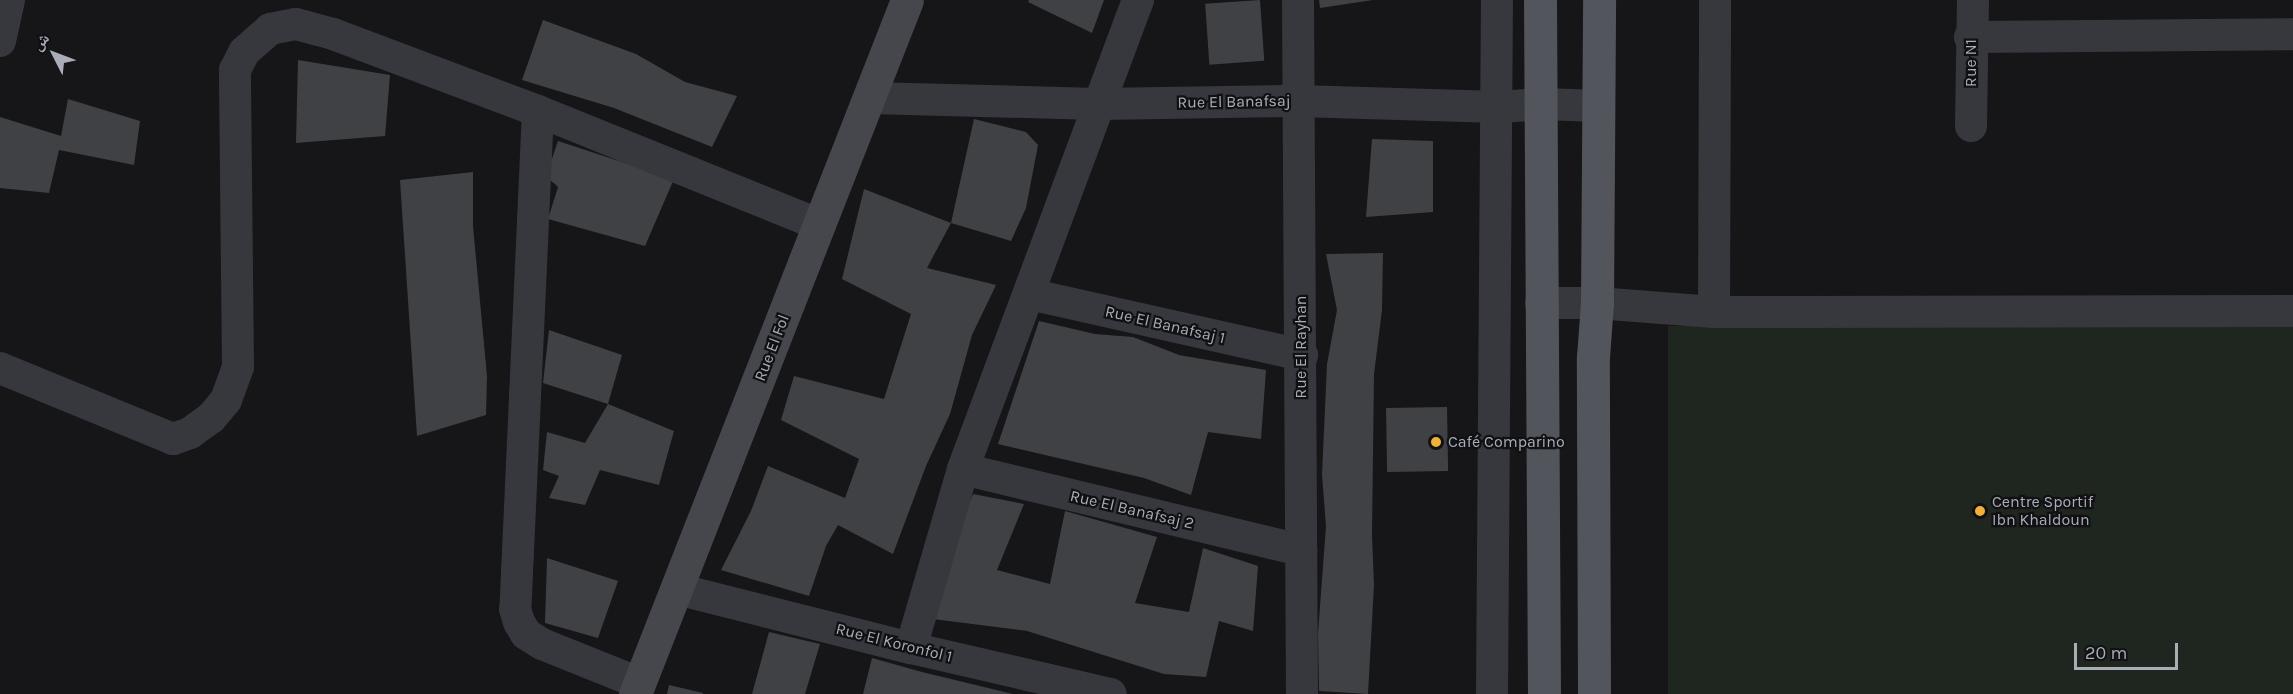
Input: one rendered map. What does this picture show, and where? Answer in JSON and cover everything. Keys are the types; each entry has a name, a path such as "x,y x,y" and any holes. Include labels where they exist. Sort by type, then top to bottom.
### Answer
{"main road":[{"path":"1540,0 1544,694"},
{"path":"1594,694 1593,357 1597,303 1599,0"}],"street":[{"path":"0,41 9,0"},
{"name":"Rue El Fol","path":"637,688 907,0"},
{"path":"911,648 963,469 1138,0"},
{"name":"Rue El Rayhan","path":"1298,0 1302,355 1302,694"},
{"path":"1492,694 1497,0"},
{"path":"1714,312 1715,0"},
{"name":"Rue N1","path":"1971,126 1972,0"},
{"path":"0,368 173,439 190,433 211,418 221,406 238,367 235,70 244,52 270,29 296,24 333,34 538,111 820,225"},
{"path":"1970,37 2293,34"},
{"name":"Rue El Banafsaj","path":"870,98 1098,104 1299,101 1498,107 1542,104 1599,106"},
{"path":"538,111 515,609 526,634 542,644 637,688"},
{"name":"Rue El Banafsaj 1","path":"1029,294 1302,355"},
{"path":"1541,303 1597,303 1714,312 2293,311"},
{"name":"Rue El Banafsaj 2","path":"963,469 1301,550"},
{"name":"Rue El Koronfol 1","path":"677,589 911,648 1111,694"}],"shaded area":[{"name":"Centre Sportif Ibn Khaldoun","path":"1668,326 2293,326 2293,694 1668,694"}],"building":[{"path":"1029,0 1104,0 1092,33 1028,2"},
{"path":"1260,0 1264,61 1209,65 1205,4"},
{"path":"1319,0 1373,0 1320,8"},
{"path":"543,20 636,54 685,82 737,96 712,147 614,108 522,80"},
{"path":"298,60 390,75 385,136 296,143"},
{"path":"68,99 140,121 134,165 59,150 49,193 0,188 0,117 61,136"},
{"path":"974,119 1026,132 1038,145 1026,208 1011,241 951,223"},
{"path":"1372,139 1433,141 1433,212 1366,217"},
{"path":"558,141 674,179 645,246 548,219 558,187 546,176"},
{"path":"473,172 473,226 487,376 486,415 417,436 400,180"},
{"path":"864,189 951,223 927,268 996,285 972,335 950,414 926,466 893,554 838,525 826,546 809,596 721,570 751,511 768,466 845,498 859,459 781,420 794,376 884,399 911,314 842,279"},
{"path":"1383,253 1382,310 1374,374 1372,535 1374,585 1368,694 1319,691 1318,633 1326,526 1322,475 1327,364 1337,310 1326,254"},
{"path":"1039,321 1095,334 1133,337 1179,355 1266,370 1261,439 1208,432 1191,495 1144,478 998,444"},
{"path":"549,330 622,355 608,404 543,383"},
{"path":"608,404 674,431 659,485 600,470 585,505 549,498 559,476 543,470 547,432 585,443"},
{"path":"1447,407 1448,471 1387,472 1386,408"},
{"path":"973,494 1024,504 997,570 1050,584 1065,511 1157,537 1135,603 1189,612 1203,548 1258,566 1253,631 1219,621 1206,677 1164,674 1027,631 925,618"},
{"path":"547,558 618,581 598,638 545,623"},
{"path":"769,632 820,644 805,694 752,694"},
{"path":"872,658 922,672 1013,694 863,694"},
{"path":"669,685 703,693 703,694 667,694"}],"place":[{"name":"Café Comparino","path":"1436,442"},
{"name":"Centre Sportif Ibn Khaldoun","path":"1980,511"}]}
